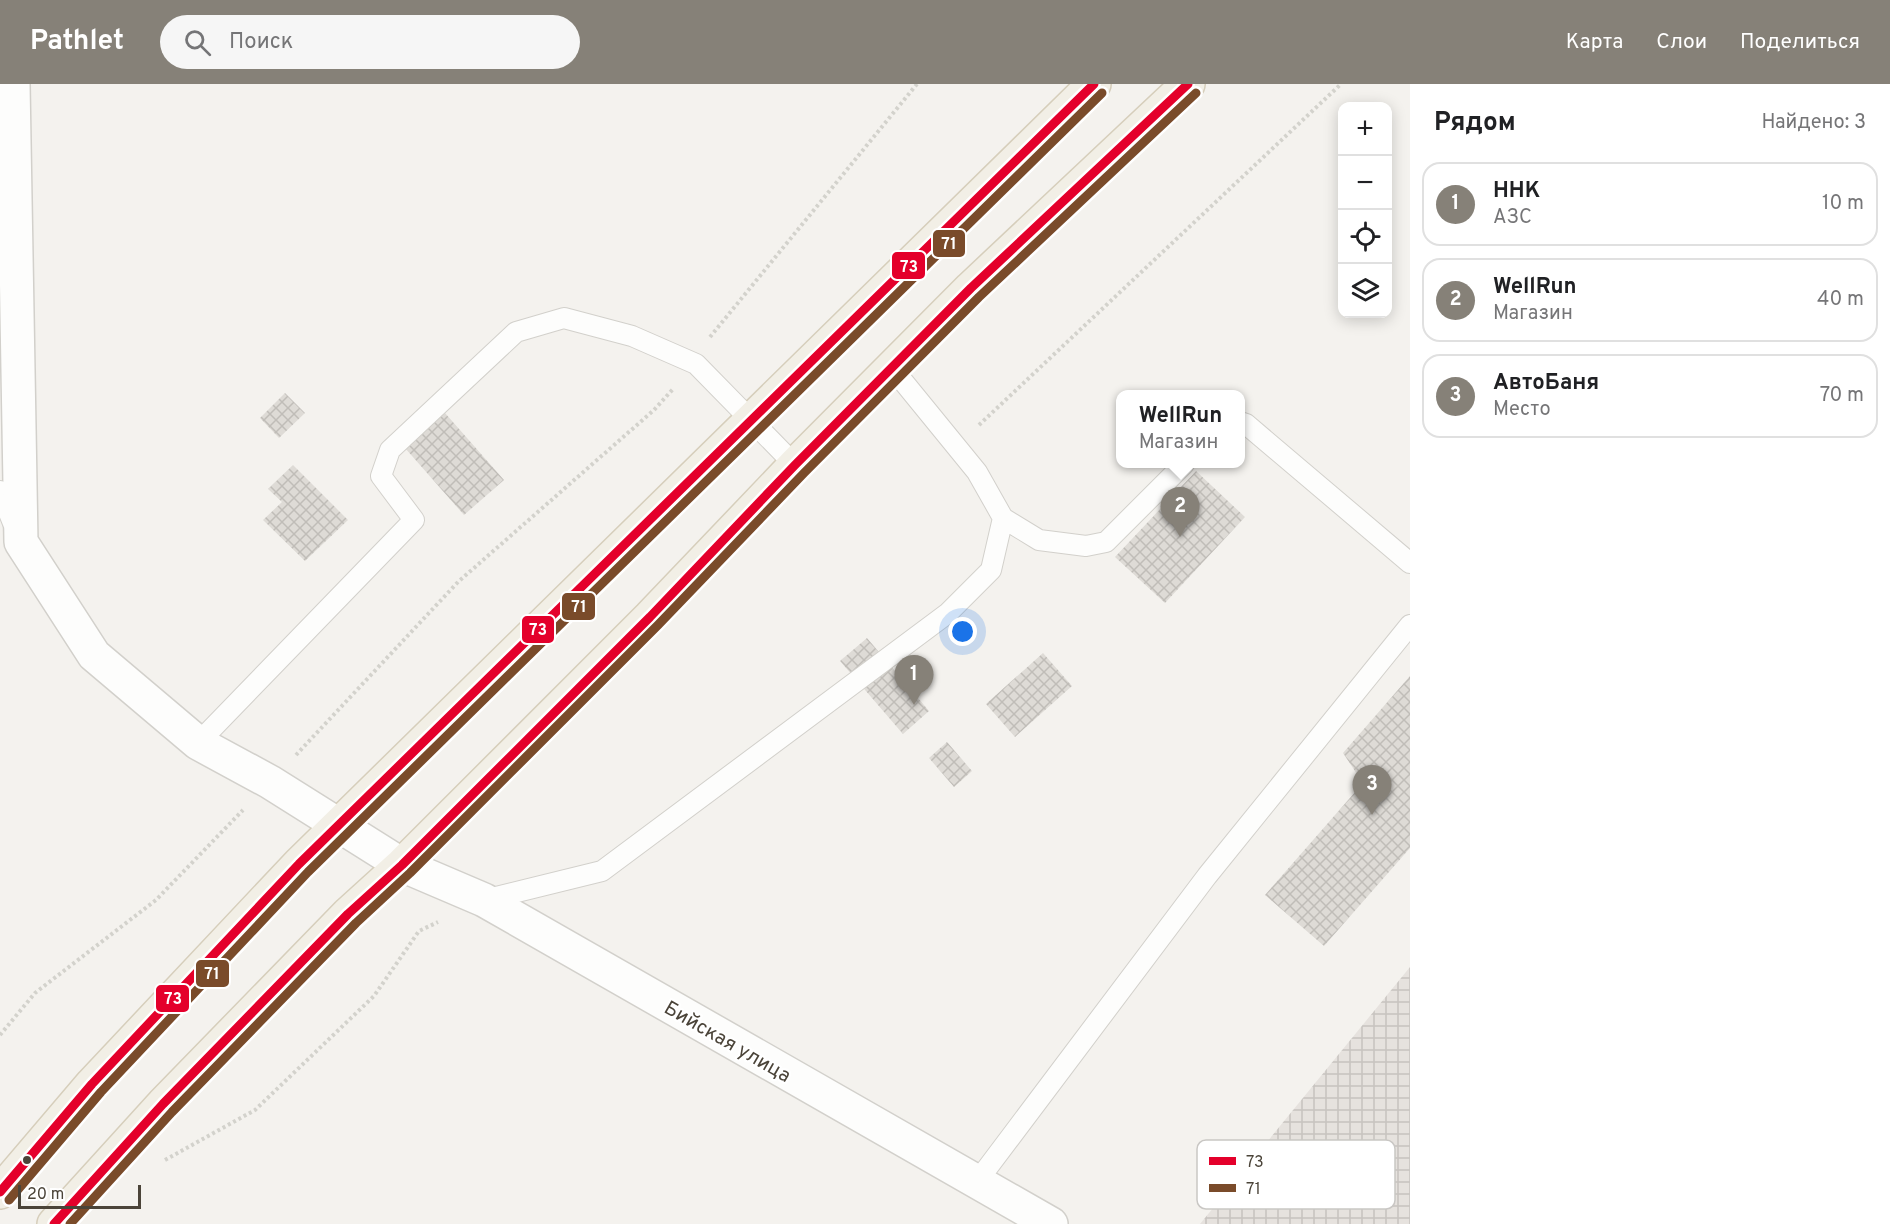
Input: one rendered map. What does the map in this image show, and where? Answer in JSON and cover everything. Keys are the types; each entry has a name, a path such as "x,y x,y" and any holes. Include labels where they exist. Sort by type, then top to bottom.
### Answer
{"main road":[{"path":"0,1192 92,1084 338,825 1094,84"},
{"path":"54,1224 163,1104 348,914 402,865 650,616 795,465 1060,202 1188,84"}],"street":[{"path":"13,84 21,542"},
{"name":"Бийская улица","path":"21,542 94,656 198,743 270,782 402,865 484,900 1051,1224"}],"lane":[{"path":"198,743 414,520 381,476 390,450 516,332 564,318 632,336 696,364 795,465"},
{"path":"893,369 977,472 1003,518 1039,540 1086,546 1106,542 1180,468"},
{"path":"1245,424 1410,563"},
{"path":"0,491 21,542"},
{"path":"484,900 602,871 948,613 991,570 1003,518"},
{"path":"976,1183 1207,876 1410,625"}],"path":[{"path":"0,1035 35,993 156,900 458,582 654,410 696,364 707,340 917,84"},
{"path":"956,448 1341,84"},
{"path":"157,1169 165,1161 255,1110 374,996 419,931 484,900"}],"shaded area":[{"path":"1410,967 1410,1224 1200,1224 1212,1209 1395,1209 1395,1140 1269,1140"}],"building":[{"path":"285,393 305,413 279,438 260,418"},
{"path":"445,413 504,480 464,515 405,448"},
{"path":"293,465 348,520 305,561 263,520 282,502 268,489"},
{"path":"1196,471 1245,517 1165,603 1115,557"},
{"path":"867,638 929,711 903,734 840,661"},
{"path":"1043,653 1072,686 1015,737 986,704"},
{"path":"1410,676 1410,848 1324,946 1265,895 1363,783 1343,753"},
{"path":"947,742 972,771 954,787 929,758"}],"transit line":[{"name":"73","path":"0,1192 92,1084 299,864 1094,84"},
{"name":"73","path":"54,1224 163,1104 348,914 402,865 650,617 795,465 971,288 1188,84"},
{"name":"71","path":"9,1200 101,1092 308,872 1102,93"},
{"name":"71","path":"70,1224 172,1112 356,923 410,873 658,625 804,473 979,297 1196,93"}],"place":[{"name":"WellRun","path":"1180,537"},
{"name":"ННК","path":"914,705"},
{"name":"АвтоБаня","path":"1372,815"}]}
